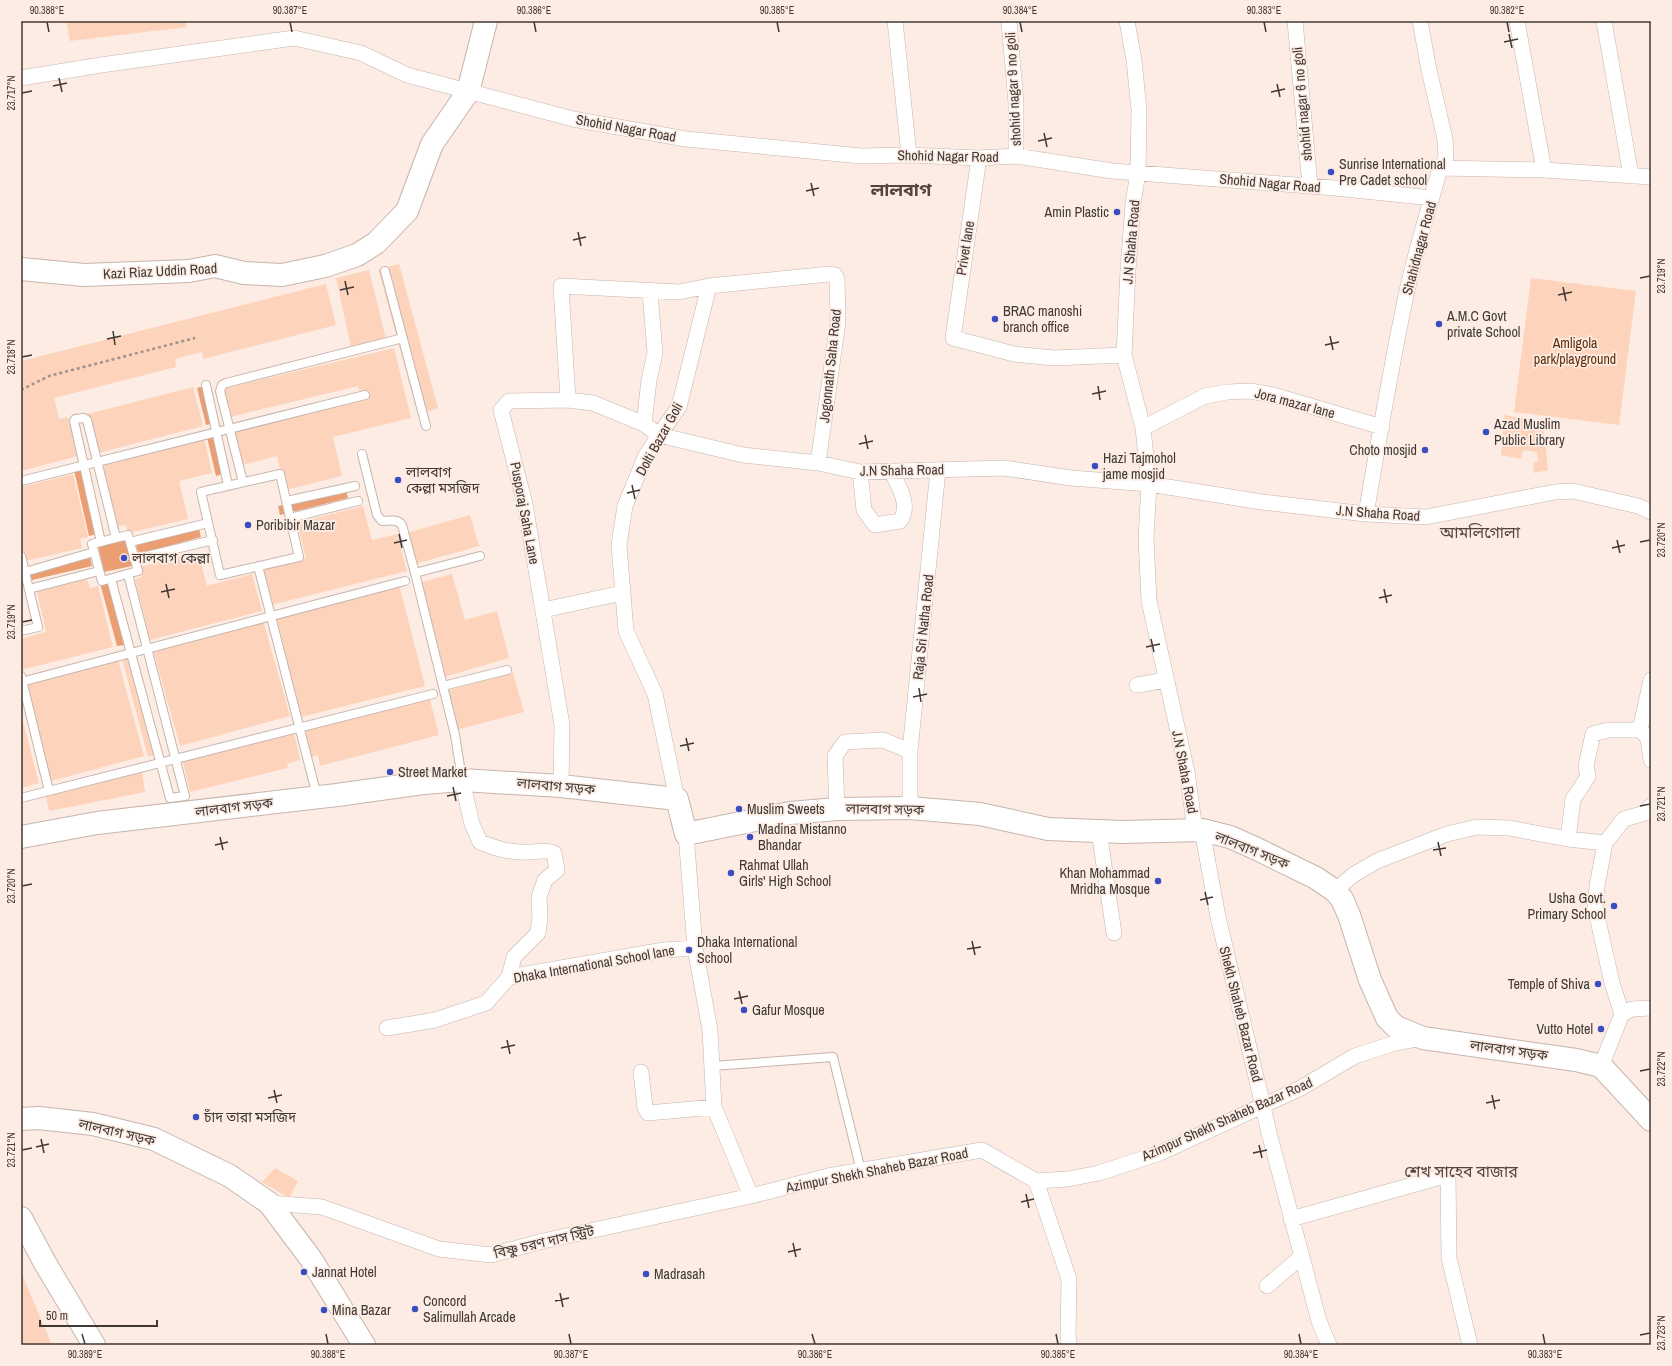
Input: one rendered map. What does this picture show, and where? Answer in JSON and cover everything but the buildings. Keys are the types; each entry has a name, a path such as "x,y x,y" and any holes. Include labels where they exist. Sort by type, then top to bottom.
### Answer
{"street":[{"name":"Kazi Riaz Uddin Road","path":"21,269 84,275 189,271 215,266 244,273 282,275 325,266 357,255 376,243 407,211 432,144 468,92 486,21"},
{"path":"895,21 909,155"},
{"name":"shohid nagar 9 no goli","path":"1009,21 1016,103 1016,156"},
{"name":"J.N Shaha Road","path":"1127,21 1134,60 1139,110 1138,172 1133,204 1124,355 1143,428 1149,484 1146,538 1149,601 1198,827"},
{"name":"shohid nagar 6 no goli","path":"1294,21 1310,186"},
{"name":"Shahidnagar Road","path":"1366,514 1382,427 1385,399 1408,289 1440,168 1446,158 1445,139 1429,70 1420,21"},
{"path":"1517,21 1544,170"},
{"path":"1604,21 1631,176"},
{"name":"Shohid Nagar Road","path":"21,78 294,38 361,53 407,75 468,92 573,119 686,139 861,156 909,155 979,158 1016,156 1112,171 1310,186 1432,198"},
{"name":"Privet lane","path":"979,158 953,338 1014,354 1054,358 1124,355"},
{"path":"1440,168 1544,170 1651,177"},
{"name":"Jogonnath Saha Road","path":"709,286 830,274 835,275 837,278 838,322 818,463"},
{"path":"568,400 561,286 650,292 679,292 709,286"},
{"name":"Dolti Bazar Goli","path":"677,799 655,694 626,631 618,545 625,506 645,457 659,434 679,407 709,286"},
{"path":"644,424 649,380 655,354 650,292"},
{"name":"Jora mazar lane","path":"1143,428 1205,396 1227,392 1250,391 1273,396 1382,427"},
{"name":"Pusporaj Saha Lane","path":"561,786 562,725 525,504 502,410 509,401 568,400 593,403 644,424 659,434"},
{"name":"J.N Shaha Road","path":"659,434 743,455 818,463 860,472 1004,468 1071,478 1149,484 1262,502 1366,514 1426,517 1555,492 1573,491 1638,506 1651,512"},
{"name":"Raja Sri Natha Road","path":"910,808 910,750 938,470"},
{"path":"860,472 864,510 874,525 900,521 904,516 904,499 892,472"},
{"path":"543,610 622,593"},
{"path":"1138,685 1166,680"},
{"path":"1640,730 1651,680"},
{"path":"1568,839 1573,799 1588,776 1586,766 1593,734 1608,730 1640,730 1648,738 1651,760"},
{"path":"837,809 835,756 845,742 883,740 910,750"},
{"path":"462,780 472,824 480,842 501,850 530,852 547,850 554,853 557,870 545,880 539,898 540,917 538,933 514,957 509,977"},
{"name":"লালবাগ সড়ক","path":"21,837 97,823 423,783 462,780 561,786 677,799"},
{"path":"677,799 686,834 695,948 710,1030 714,1107 751,1196"},
{"path":"1651,806 1645,813 1624,819 1605,842 1600,864 1595,907 1612,983 1622,1014 1601,1066 1651,1120"},
{"name":"লালবাগ সড়ক","path":"686,834 790,813 837,809 910,808 980,814 1048,829 1099,831 1198,827 1230,837 1257,849 1316,878 1335,891 1342,899 1349,914 1370,980 1387,1018 1396,1027 1422,1038 1576,1060 1601,1066"},
{"name":"Shekh Shaheb Bazar Road","path":"1198,827 1218,917 1264,1106 1269,1133 1319,1321 1329,1345"},
{"path":"1335,891 1353,875 1377,861 1447,834 1477,827 1509,828 1568,839 1605,842"},
{"path":"1099,831 1114,933"},
{"name":"Dhaka International School lane","path":"387,1028 434,1020 486,1003 509,977 664,950 695,948"},
{"path":"1622,1014 1632,1010 1651,1008"},
{"name":"Azimpur Shekh Shaheb Bazar Road","path":"751,1196 828,1176 982,1150 1036,1182 1099,1172 1160,1153 1264,1106 1299,1089 1355,1056 1392,1044 1422,1038"},
{"path":"642,1072 645,1111 648,1113 714,1107"},
{"name":"লালবাগ সড়ক","path":"21,1120 39,1118 93,1124 154,1138 230,1176 269,1203 311,1259 364,1345"},
{"path":"1291,1219 1448,1175 1449,1258 1470,1345"},
{"path":"1036,1182 1069,1279 1069,1345"},
{"name":"বিষ্ণু চরণ দাস স্ট্রিট","path":"269,1203 322,1207 439,1249 491,1255 543,1241 751,1196"},
{"path":"21,1218 45,1263 94,1345"},
{"path":"1267,1286 1301,1257"}],"lane":[{"path":"385,271 426,426"},
{"path":"243,482 220,391 222,385 403,338"},
{"path":"206,385 228,485"},
{"path":"21,481 365,395"},
{"path":"101,542 74,421 75,419 84,418 87,420 116,538"},
{"path":"362,454 377,515 382,521 395,520 402,524 455,735 462,780"},
{"path":"280,474 299,557 220,575 201,492 243,482 280,474"},
{"path":"287,501 355,486"},
{"path":"290,518 358,501"},
{"path":"130,542 208,523"},
{"path":"128,535 130,542 138,571 102,581 92,544 128,535"},
{"path":"134,559 213,540"},
{"path":"25,572 94,552"},
{"path":"21,556 38,627 21,631"},
{"path":"415,573 480,556"},
{"path":"258,566 317,796"},
{"path":"29,589 99,571"},
{"path":"111,579 170,798 185,796 128,574"},
{"path":"50,791 21,680 131,654 405,581"},
{"path":"443,686 507,670"},
{"path":"21,798 433,694"},
{"path":"713,1066 833,1057 861,1171"}],"path":[{"path":"21,390 49,376 195,338"}],"green space":[{"path":"66,21 185,21 187,27 70,41"},
{"path":"399,264 438,408 418,415 378,269"},
{"path":"369,270 386,339 351,347 336,278"},
{"name":"Amligola park/playground","path":"1531,278 1636,291 1619,425 1514,412"},
{"path":"326,284 336,325 203,359 202,352 175,359 176,367 54,398 59,419 68,417 78,456 21,471 21,361"},
{"path":"394,348 411,418 333,437 342,476 285,490 277,456 242,465 233,430 362,399 358,386 230,417 223,389"},
{"path":"193,387 203,426 98,453 88,414"},
{"path":"1504,415 1543,421 1548,470 1534,473 1533,463 1538,461 1537,452 1523,450 1521,459 1501,455"},
{"path":"204,437 212,473 179,481 188,519 128,533 126,525 117,527 102,462"},
{"path":"73,474 88,537 80,539 82,548 25,561 21,543 21,487"},
{"path":"363,506 372,540 397,534 407,571 271,605 262,569 306,558 297,523"},
{"path":"470,515 479,546 415,564 406,533"},
{"path":"198,552 207,586 252,574 262,611 150,640 135,579 142,577 140,567"},
{"path":"452,574 465,620 497,611 509,658 444,677 418,583"},
{"path":"87,579 90,588 98,586 113,647 21,670 21,639 46,632 37,592"},
{"path":"399,584 425,686 301,717 276,615"},
{"path":"263,620 290,716 180,746 153,650"},
{"path":"128,653 156,755 148,757 121,655"},
{"path":"118,660 144,756 51,781 27,684"},
{"path":"513,673 524,712 456,730 446,691"},
{"path":"428,692 439,735 320,766 318,755 309,758 302,726"},
{"path":"21,714 39,783 21,788"},
{"path":"294,732 300,760 287,764 288,768 190,792 182,758"},
{"path":"142,772 145,792 49,811 45,791"},
{"path":"275,1168 298,1181 289,1198 262,1182"},
{"path":"21,1272 52,1345 21,1345"}],"shaded area":[{"path":"205,386 214,423 206,425 197,388"},
{"path":"214,431 223,474 216,476 206,433"},
{"path":"81,468 97,534 89,536 74,470"},
{"path":"346,490 348,498 280,515 278,506"},
{"path":"199,529 201,537 139,554 136,545"},
{"path":"125,539 132,566 104,572 98,545"},
{"path":"90,557 92,566 32,580 30,572"},
{"path":"108,581 125,645 117,646 100,583"}],"place":[{"name":"Sunrise International Pre Cadet school","path":"1331,172"},
{"name":"Amin Plastic","path":"1117,212"},
{"name":"BRAC manoshi branch office","path":"995,319"},
{"name":"A.M.C Govt private School","path":"1439,324"},
{"name":"Azad Muslim Public Library","path":"1486,432"},
{"name":"Choto mosjid","path":"1425,450"},
{"name":"Hazi Tajmohol jame mosjid","path":"1095,466"},
{"name":"লালবাগ কেল্লা মসজিদ","path":"398,480"},
{"name":"Poribibir Mazar","path":"248,525"},
{"name":"লালবাগ কেল্লা","path":"124,558"},
{"name":"Street Market","path":"390,772"},
{"name":"Muslim Sweets","path":"739,809"},
{"name":"Madina Mistanno Bhandar","path":"750,837"},
{"name":"Rahmat Ullah Girls' High School","path":"731,873"},
{"name":"Khan Mohammad Mridha Mosque","path":"1158,881"},
{"name":"Usha Govt. Primary School","path":"1614,906"},
{"name":"Dhaka International School","path":"689,950"},
{"name":"Temple of Shiva","path":"1598,984"},
{"name":"Gafur Mosque","path":"744,1010"},
{"name":"Vutto Hotel","path":"1601,1029"},
{"name":"চাঁদ তারা মসজিদ","path":"196,1117"},
{"name":"Jannat Hotel","path":"304,1272"},
{"name":"Madrasah","path":"646,1274"},
{"name":"Concord Salimullah Arcade","path":"415,1309"},
{"name":"Mina Bazar","path":"324,1310"}],"district":[{"name":"লালবাগ","path":"901,190"},
{"name":"আমলিগোলা","path":"1480,532"},
{"name":"শেখ সাহেব বাজার","path":"1461,1171"}]}
